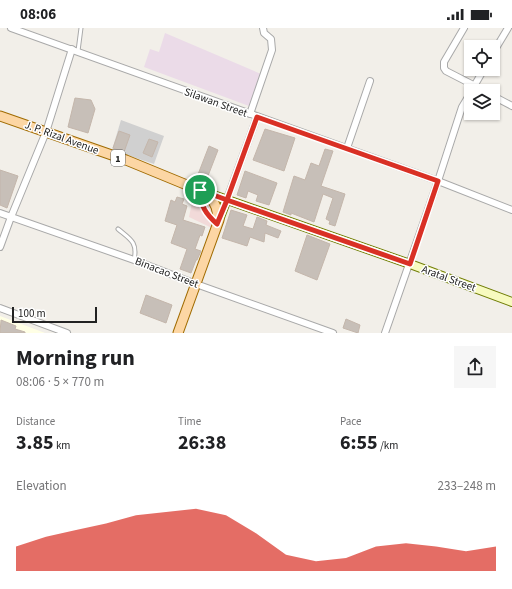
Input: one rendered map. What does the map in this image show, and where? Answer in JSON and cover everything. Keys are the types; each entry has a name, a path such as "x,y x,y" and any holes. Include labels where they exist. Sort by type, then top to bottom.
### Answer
{"main road":[{"name":"J. P. Rizal Avenue","path":"0,116 126,160 200,190 213,201 216,207 218,222"},
{"path":"178,333 218,222"}],"street":[{"name":"Silawan Street","path":"11,28 438,181 512,210"},
{"path":"250,114 272,50 271,39 264,33 263,28"},
{"path":"464,28 444,62 444,68 446,71 464,84"},
{"path":"500,41 508,28"},
{"path":"0,247 46,132 75,50"},
{"path":"347,148 370,81"},
{"path":"500,100 512,106"},
{"path":"386,333 464,104"},
{"path":"218,222 257,117"},
{"name":"Aratal Street","path":"200,190 410,264 512,302"},
{"name":"Binacao Street","path":"0,213 134,260 333,333"},
{"path":"0,308 67,333"}],"lane":[{"path":"75,50 81,28"},
{"path":"118,229 134,244 136,248 134,260"}],"shaded area":[{"path":"165,33 261,74 249,106 144,67 150,49 159,52"},
{"path":"121,120 164,136 154,164 112,150"},
{"path":"194,193 205,199 213,209 214,218 212,228 189,217"},
{"path":"0,316 45,333 0,333"}],"building":[{"path":"75,98 91,100 95,109 88,133 68,127"},
{"path":"265,129 295,138 284,171 253,160"},
{"path":"119,131 130,135 124,152 113,148"},
{"path":"149,139 158,142 152,157 143,153"},
{"path":"209,146 218,150 206,181 197,177"},
{"path":"325,149 333,151 321,186 345,194 335,226 329,224 330,221 326,219 333,198 323,194 314,222 291,213 291,215 283,212 294,176 305,180 311,163 319,166"},
{"path":"0,170 18,176 7,208 0,205"},
{"path":"245,171 277,183 269,205 256,201 258,195 248,191 246,198 237,195"},
{"path":"177,197 184,199 182,204 187,206 183,220 205,227 202,236 200,235 195,249 201,251 191,273 180,269 187,249 171,243 177,225 165,221 171,200 175,202"},
{"path":"231,210 247,215 243,226 253,229 257,217 267,221 266,225 281,231 278,238 265,233 264,242 250,237 247,246 222,238"},
{"path":"307,235 330,244 317,280 295,271"},
{"path":"146,295 172,305 166,323 140,313"},
{"path":"346,319 360,325 358,333 343,328"},
{"path":"1,320 16,326 15,329 25,333 0,333"}],"route":[{"path":"200,190 202,207 206,214 217,224 227,200 410,264 438,181 257,117 227,200 200,190"}]}
